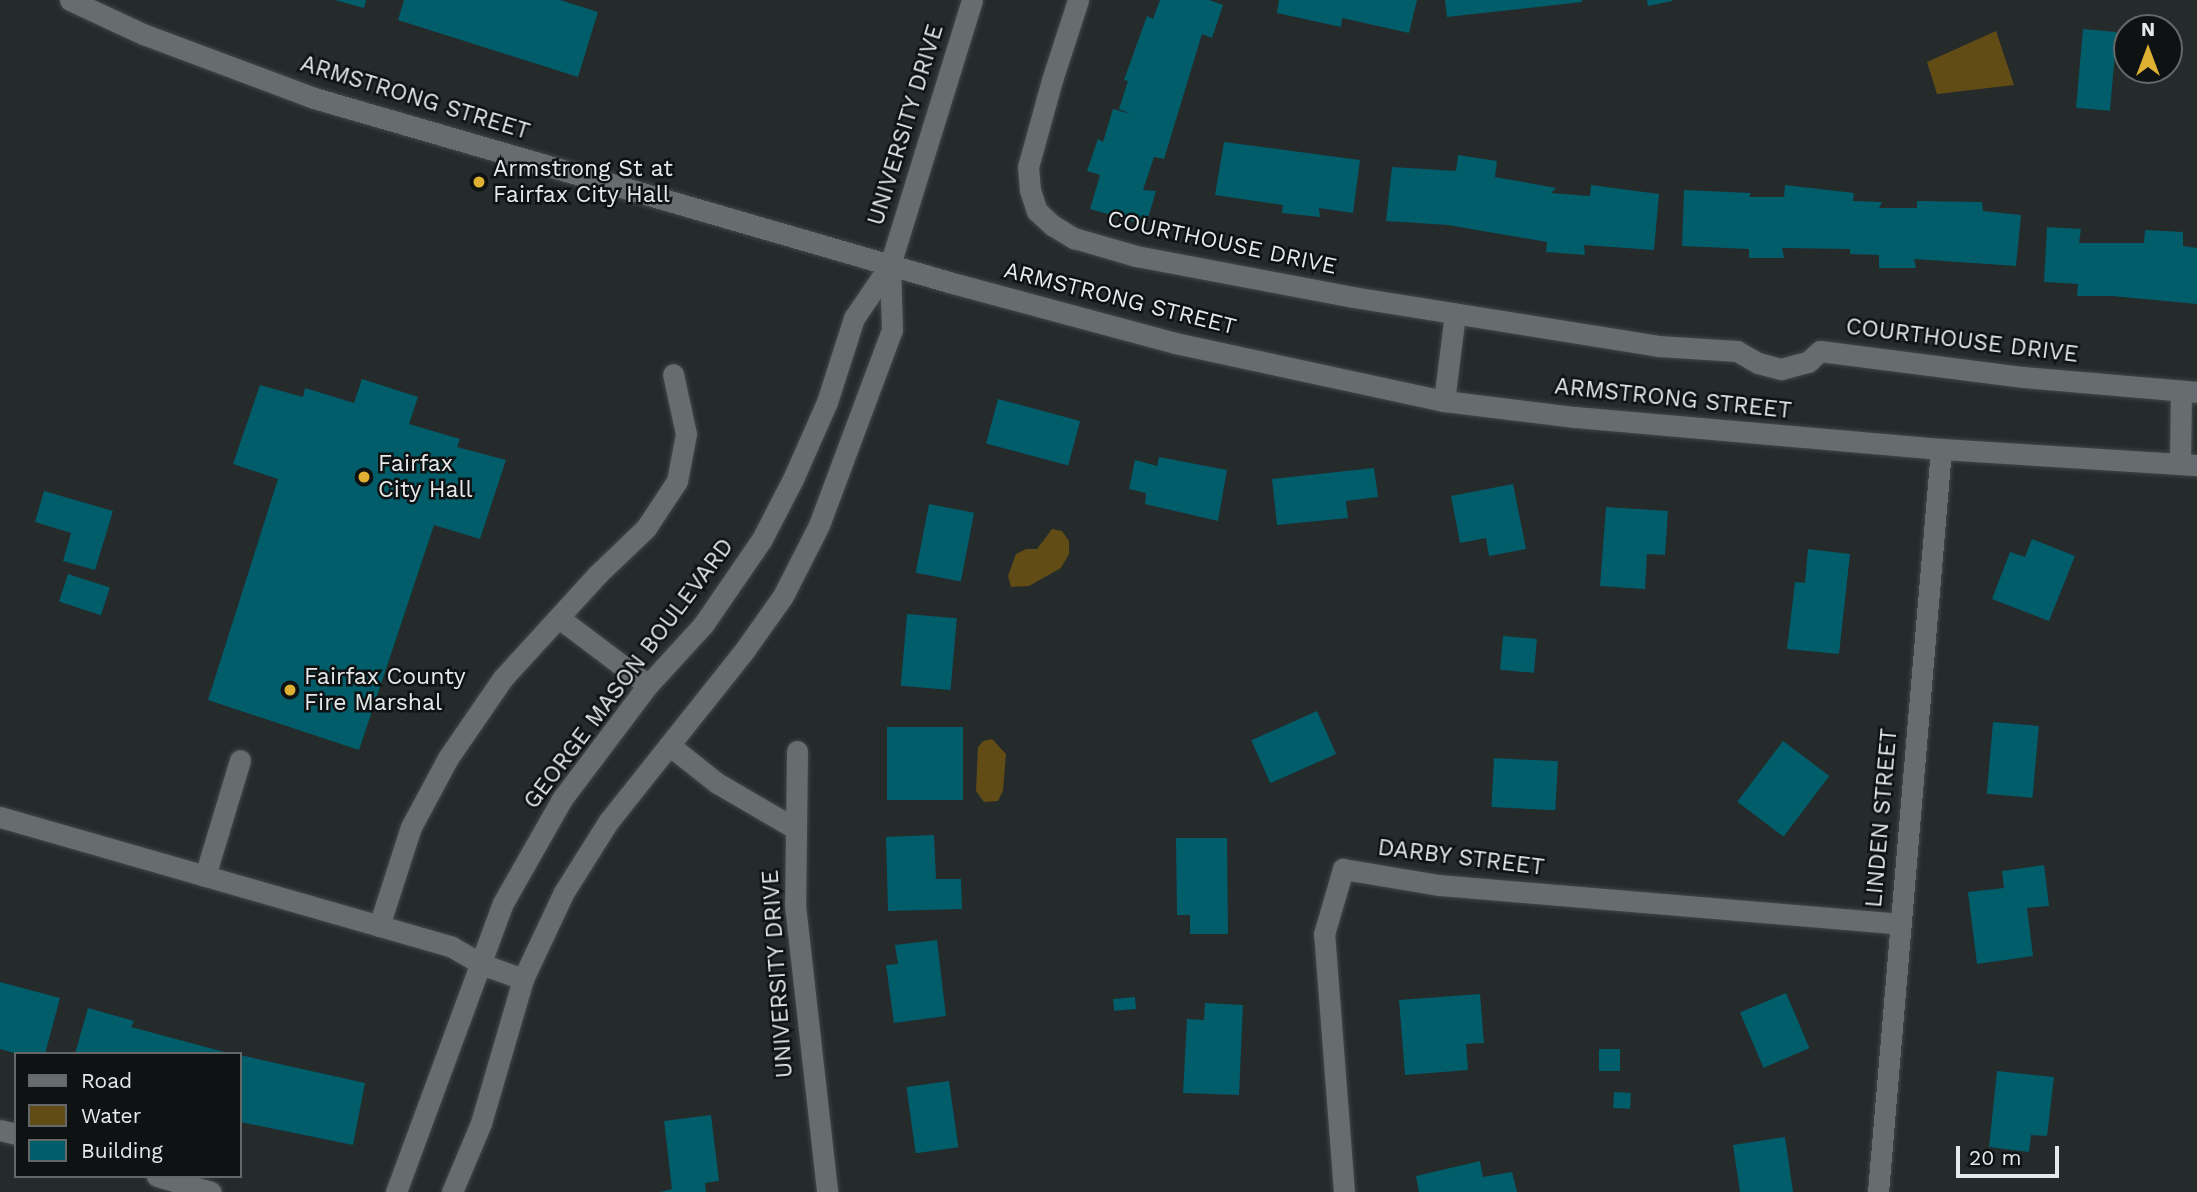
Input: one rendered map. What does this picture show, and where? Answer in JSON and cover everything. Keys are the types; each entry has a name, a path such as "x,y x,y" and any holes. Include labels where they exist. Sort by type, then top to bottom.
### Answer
{"street":[{"name":"ARMSTRONG STREET","path":"70,0 143,34 314,98 890,265 1175,343 1444,401 1685,429 1941,449 2188,464"},
{"name":"UNIVERSITY DRIVE","path":"890,265 972,0"},
{"name":"COURTHOUSE DRIVE","path":"1078,0 1028,167 1030,190 1037,211 1052,225 1074,238 1136,257 1455,314 1658,346 1737,351 1758,363 1781,369 1808,362 1820,351 2023,377 2189,391 2188,464"},
{"name":"GEORGE MASON BOULEVARD","path":"396,1192 503,903 562,799 648,685 703,625 762,538 827,402 854,318 890,265"},
{"path":"452,1192 481,1122 523,979 564,892 608,822 744,651 783,596 820,525 892,330 890,265"},
{"path":"1444,401 1455,314"},
{"path":"379,926 411,827 447,758 503,678 598,574 646,528 677,481 686,434 673,373"},
{"name":"LINDEN STREET","path":"1878,1192 1941,449"},
{"path":"559,618 648,685"},
{"path":"668,745 717,783 796,829"},
{"name":"UNIVERSITY DRIVE","path":"797,751 795,905 827,1192"},
{"path":"205,876 240,760"},
{"path":"0,817 453,947 481,964 523,979"},
{"name":"DARBY STREET","path":"1344,1192 1324,934 1343,869 1439,885 1899,924"},
{"path":"165,1178 211,1192"}],"water":[{"path":"1996,31 2014,85 1937,94 1927,62"},
{"path":"1052,529 1062,531 1069,541 1069,554 1061,568 1029,586 1011,587 1008,576 1016,554 1026,549 1037,549"},
{"path":"992,739 1006,754 1003,791 998,801 984,802 976,791 978,747 983,741"}],"building":[{"path":"335,0 366,0 364,8"},
{"path":"404,0 560,0 598,12 578,77 398,20"},
{"path":"1160,0 1209,0 1223,5 1212,38 1202,34 1164,159 1154,157 1143,190 1156,191 1146,225 1090,209 1100,175 1087,171 1098,139 1103,142 1113,109 1131,114 1119,109 1128,81 1124,80 1147,16 1153,19"},
{"path":"1279,0 1417,0 1409,33 1342,18 1341,27 1277,13"},
{"path":"1445,0 1582,0 1582,2 1447,17"},
{"path":"1647,0 1672,0 1672,1 1648,6"},
{"path":"2083,29 2113,32 2110,111 2076,108"},
{"path":"1224,142 1360,160 1353,213 1319,208 1320,217 1282,213 1283,205 1215,195"},
{"path":"1458,155 1497,161 1495,177 1556,188 1551,193 1590,196 1591,185 1659,194 1654,250 1584,245 1585,255 1546,252 1547,242 1448,225 1386,221 1392,167 1456,171"},
{"path":"1785,185 1854,193 1853,201 1882,202 1879,208 1917,208 1917,201 1982,202 1983,211 2021,215 2016,266 1914,259 1916,268 1879,268 1879,255 1850,254 1850,249 1782,248 1784,258 1749,258 1749,249 1682,246 1684,190 1751,193 1749,197 1784,197"},
{"path":"2047,227 2081,229 2079,243 2144,243 2145,230 2183,232 2183,246 2197,248 2197,304 2112,296 2077,296 2078,284 2044,282"},
{"path":"362,379 418,397 409,424 460,439 457,447 506,460 480,539 434,525 359,750 208,700 278,479 233,464 260,385 303,397 305,388 354,403"},
{"path":"998,399 1080,421 1068,465 986,443"},
{"path":"1159,457 1227,470 1218,521 1145,504 1146,493 1129,489 1135,460 1157,466"},
{"path":"1374,468 1378,497 1346,501 1348,518 1277,525 1272,479"},
{"path":"1513,484 1526,549 1489,556 1486,538 1460,543 1451,496"},
{"path":"44,491 113,511 95,570 63,561 71,533 35,522"},
{"path":"929,504 974,513 961,581 916,573"},
{"path":"1606,507 1668,511 1665,555 1647,554 1645,589 1600,586"},
{"path":"2032,539 2075,556 2049,621 1992,599 2010,552 2025,557"},
{"path":"1808,549 1850,554 1839,654 1787,649 1795,582 1805,583"},
{"path":"68,574 110,588 101,615 59,602"},
{"path":"907,614 957,618 951,690 901,686"},
{"path":"1503,636 1537,639 1534,673 1500,670"},
{"path":"1317,711 1336,754 1270,783 1251,740"},
{"path":"1993,722 2039,726 2033,798 1987,794"},
{"path":"887,727 963,727 963,800 887,800"},
{"path":"1783,741 1829,776 1784,837 1737,802"},
{"path":"1494,758 1558,761 1555,810 1491,807"},
{"path":"934,835 936,879 961,879 962,909 888,911 886,837"},
{"path":"1176,838 1227,838 1228,934 1190,934 1190,915 1177,915"},
{"path":"2044,865 2049,906 2027,908 2033,956 1977,964 1968,892 2004,888 2002,871"},
{"path":"937,940 946,1016 894,1023 886,965 898,964 895,945"},
{"path":"0,982 60,998 46,1052 14,1053 0,1049"},
{"path":"1786,993 1809,1048 1763,1068 1740,1013"},
{"path":"1480,994 1484,1043 1466,1044 1468,1070 1405,1075 1399,1000"},
{"path":"1135,997 1136,1009 1114,1011 1113,999"},
{"path":"1205,1003 1243,1005 1239,1095 1183,1093 1187,1019 1204,1020"},
{"path":"88,1008 134,1021 131,1027 225,1052 76,1052"},
{"path":"1599,1049 1620,1049 1620,1071 1599,1071"},
{"path":"242,1055 365,1083 353,1145 242,1122"},
{"path":"1997,1071 2054,1077 2047,1136 2031,1135 2029,1152 1989,1147"},
{"path":"949,1081 958,1147 916,1153 906,1087"},
{"path":"1614,1092 1631,1093 1630,1109 1613,1108"},
{"path":"711,1115 719,1181 705,1183 706,1192 660,1192 672,1189 664,1121"},
{"path":"1785,1137 1793,1192 1740,1192 1733,1145"},
{"path":"1480,1161 1483,1177 1512,1172 1517,1192 1419,1192 1416,1176"}],"place":[{"name":"Armstrong St at Fairfax City Hall","path":"479,182"},
{"name":"Fairfax City Hall","path":"364,477"},
{"name":"Fairfax County Fire Marshal","path":"290,690"}]}
